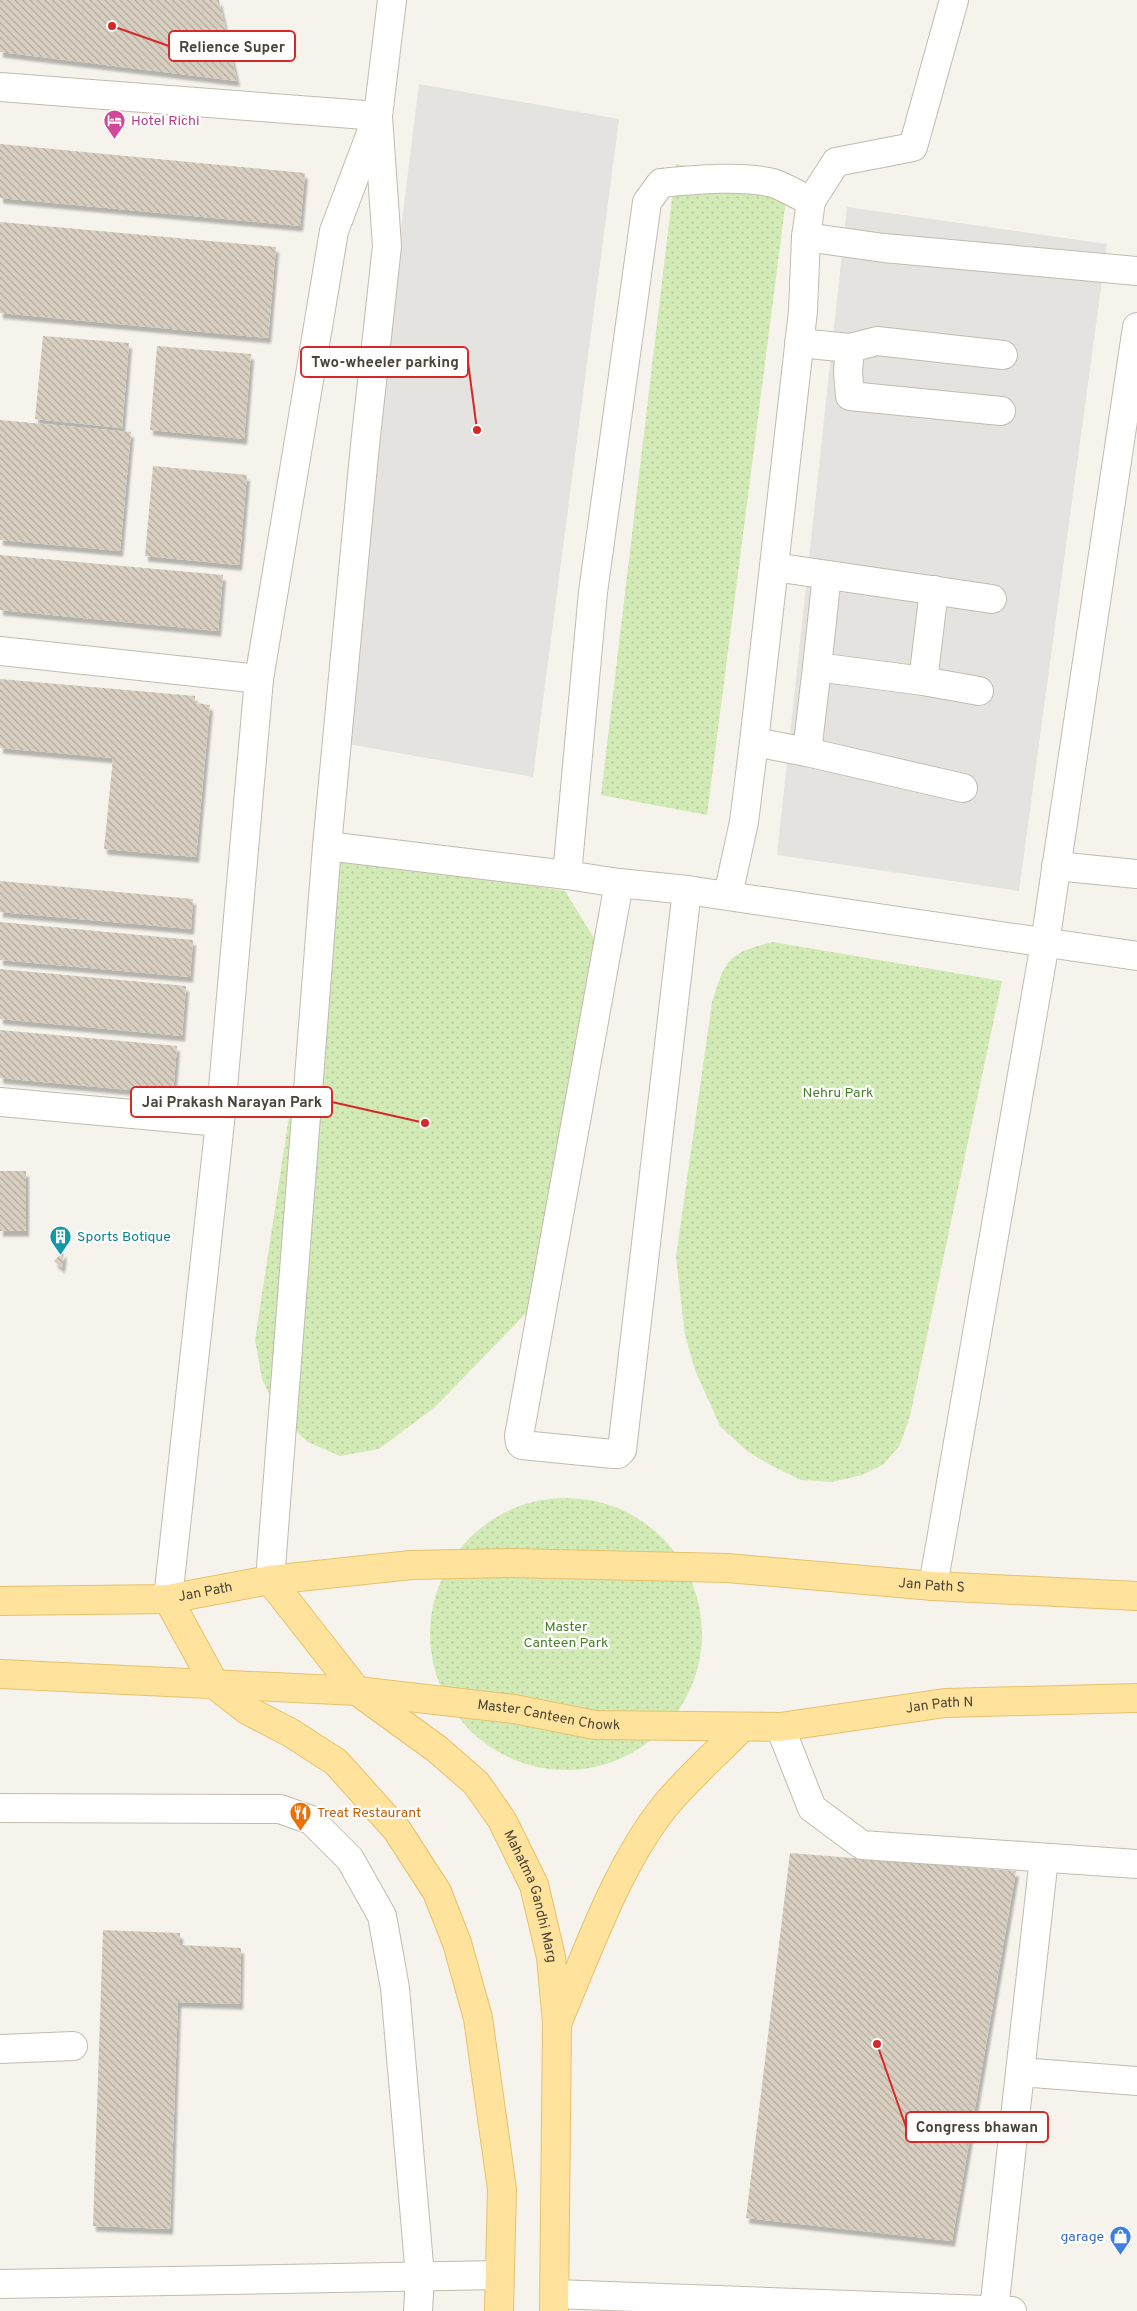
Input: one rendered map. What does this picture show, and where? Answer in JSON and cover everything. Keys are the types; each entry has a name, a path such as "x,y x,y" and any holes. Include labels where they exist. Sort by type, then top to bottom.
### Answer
{"main road":[{"name":"Jan Path","path":"0,1600 168,1599 270,1580 411,1565 589,1564 727,1568"},
{"name":"Jan Path S","path":"727,1568 933,1586 1137,1596"},
{"name":"Mahatma Gandhi Marg","path":"270,1580 357,1691 437,1749 476,1783 502,1820 534,1885 551,1957 557,2023 554,2302"},
{"path":"168,1599 215,1685 248,1710 291,1733 336,1762 397,1830 437,1892 458,1943 478,2018 502,2189 499,2311"},
{"path":"0,1674 357,1691"},
{"name":"Master Canteen Chowk","path":"357,1691 514,1709 595,1725 742,1727"},
{"name":"Jan Path N","path":"742,1727 780,1727 945,1703 1137,1698"},
{"path":"557,2023 614,1891 632,1858 665,1807 742,1727"}],"street":[{"path":"270,1580 327,846 364,444 387,246 378,116 392,0"},
{"path":"728,896 744,822 754,742 803,311 806,237 811,202 836,162 913,147 954,0"},
{"path":"0,87 378,116"},
{"path":"168,1599 220,1122 259,679 334,231 378,116"},
{"path":"567,875 593,592 647,202 661,183 693,180 738,180 773,183 811,202"},
{"path":"806,237 884,248 1137,271"},
{"path":"933,1586 1045,943 1137,327"},
{"path":"799,343 850,348 877,341 1003,355"},
{"path":"850,348 848,372 850,396 1001,411"},
{"path":"774,567 992,599"},
{"path":"807,752 827,575"},
{"path":"923,681 934,590"},
{"path":"0,651 259,679"},
{"path":"816,668 923,681 980,692"},
{"path":"754,742 807,752 963,788"},
{"path":"327,846 687,890 1137,956"},
{"path":"1056,866 1137,874"},
{"path":"620,883 519,1436 522,1445 613,1454 618,1454 622,1450 687,890"},
{"path":"0,1102 220,1122"},
{"path":"780,1727 812,1808 862,1845 1137,1864"},
{"path":"0,1808 280,1809 311,1820 350,1859 382,1916 395,1988 420,2276 418,2311"},
{"path":"554,2302 1003,2311 1020,2072 1044,1858"},
{"path":"0,2049 73,2046"},
{"path":"1020,2072 1137,2081"},
{"path":"0,2284 499,2275"}],"green space":[{"path":"676,164 788,184 707,815 601,795"},
{"path":"329,854 565,891 594,938 530,1309 435,1407 379,1449 340,1456 308,1442 281,1418 262,1379 255,1340"},
{"name":"Nehru Park","path":"773,942 1002,981 910,1416 900,1445 884,1464 862,1475 832,1482 801,1480 772,1466 747,1451 720,1426 695,1370 685,1335 676,1257 712,1002 721,976 730,960 746,950"},
{"name":"Master Canteen Park","path":"553,1498 579,1498 606,1504 630,1514 653,1529 671,1547 692,1582 700,1607 702,1634 700,1661 692,1686 671,1721 653,1739 630,1754 606,1764 579,1770 553,1770 526,1764 502,1754 479,1739 461,1721 446,1698 436,1674 430,1647 430,1621 436,1594 446,1570 461,1547 479,1529 502,1514 526,1504"}],"shaded area":[{"path":"419,84 619,119 533,777 337,742"},
{"path":"847,207 1107,244 1019,891 777,855"}],"building":[{"path":"0,0 219,0 237,81 0,52"},
{"path":"0,144 305,173 300,226 0,198"},
{"path":"0,222 276,247 268,338 0,313"},
{"path":"43,336 129,343 122,428 35,419"},
{"path":"157,346 251,354 244,439 150,430"},
{"path":"0,420 131,432 120,551 0,540"},
{"path":"153,466 247,475 239,565 145,556"},
{"path":"0,555 223,575 218,631 0,610"},
{"path":"0,679 195,696 195,703 210,705 196,857 104,849 113,758 0,748"},
{"path":"0,881 193,899 191,929 0,912"},
{"path":"0,922 193,940 190,977 0,960"},
{"path":"0,969 186,986 182,1036 0,1019"},
{"path":"0,1030 177,1046 173,1094 0,1078"},
{"path":"0,1171 26,1171 26,1231 0,1231"},
{"name":"Sports Botique","path":"64,1251 62,1268 54,1261"},
{"path":"790,1853 1016,1871 952,2241 746,2218"},
{"path":"103,1930 180,1933 180,1945 241,1948 240,2004 178,2002 170,2229 93,2226"}],"place":[{"name":"Relience Super","path":"112,26"},
{"name":"Hotel Richi","path":"115,140"},
{"name":"Two-wheeler parking","path":"477,430"},
{"name":"Jai Prakash Narayan Park","path":"425,1123"},
{"name":"Sports Botique","path":"61,1256"},
{"name":"Treat Restaurant","path":"301,1832"},
{"name":"Congress bhawan","path":"877,2044"},
{"name":"garage","path":"1120,2256"}]}
